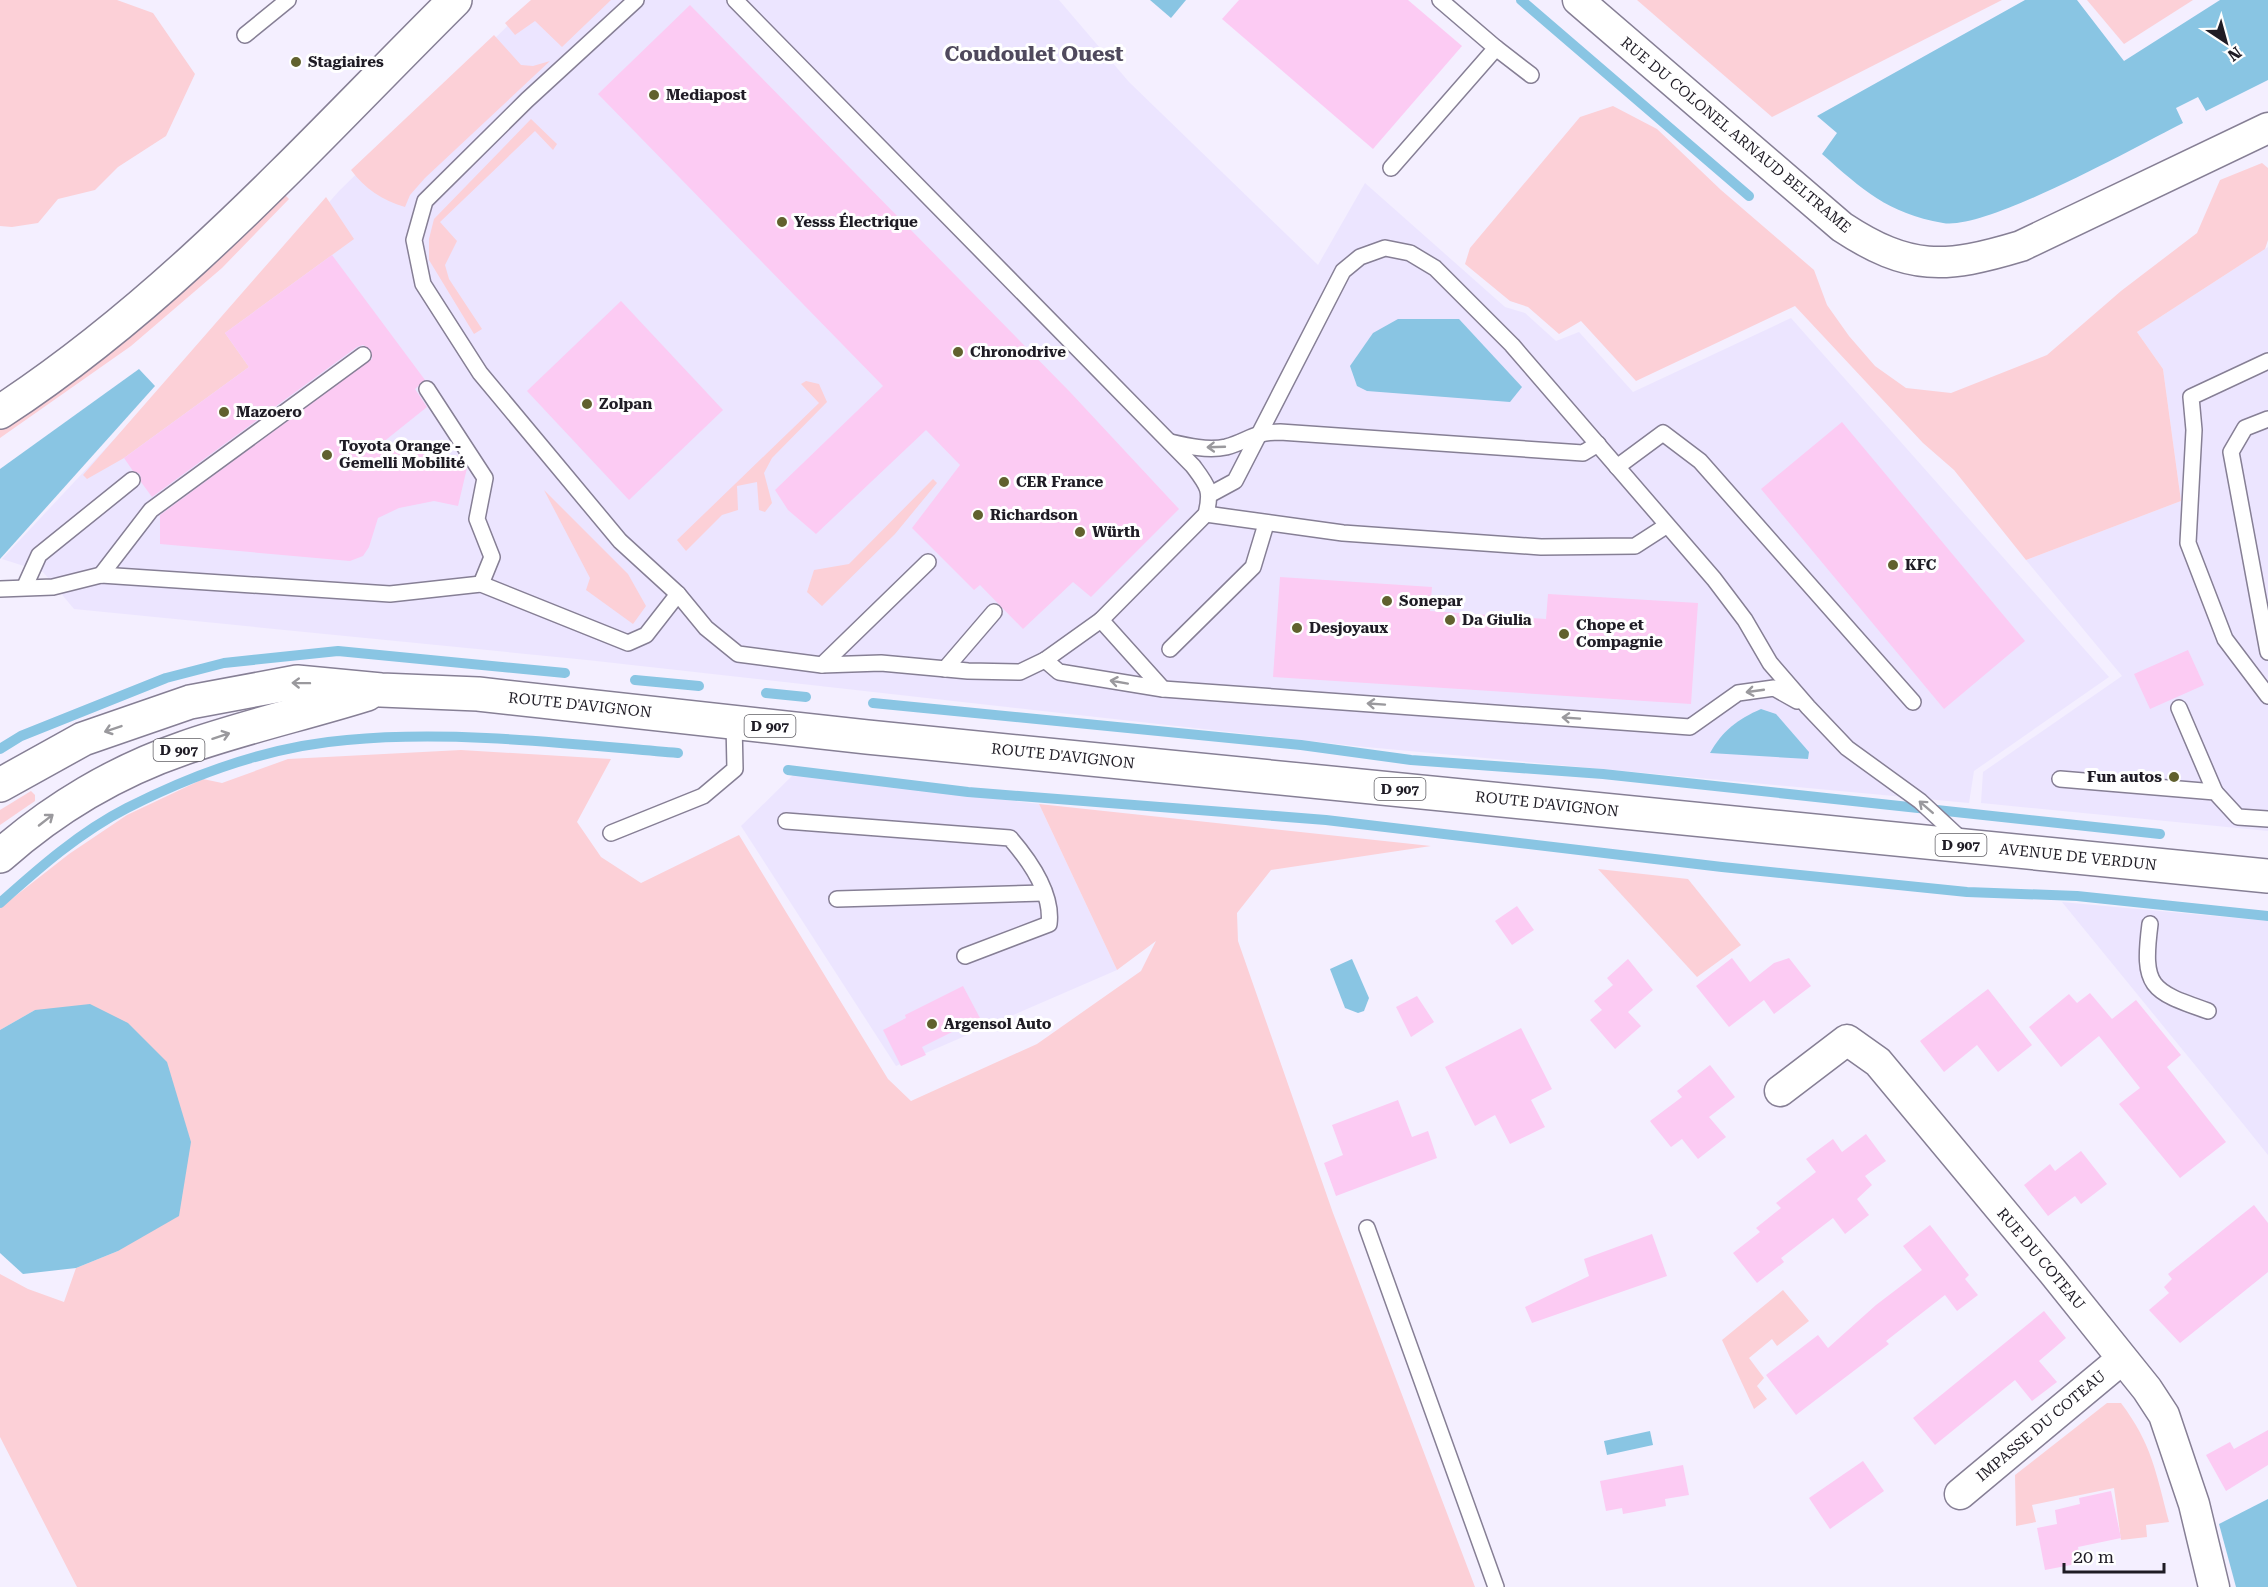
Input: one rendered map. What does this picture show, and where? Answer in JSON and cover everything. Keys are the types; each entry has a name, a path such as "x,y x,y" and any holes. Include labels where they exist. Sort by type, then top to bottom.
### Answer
{"main road":[{"path":"0,411 108,333 182,272 256,202 454,0"},
{"name":"ROUTE D'AVIGNON","path":"0,785 83,739 190,702 297,682 381,690 478,694 1746,824"},
{"name":"ROUTE D'AVIGNON","path":"0,856 58,810 119,776 182,749 381,690"},
{"name":"AVENUE DE VERDUN","path":"1746,824 2268,876"}],"street":[{"name":"RUE DU COLONEL ARNAUD BELTRAME","path":"1578,0 1842,227 1874,248 1903,259 1939,264 1979,259 2021,246 2268,128"},
{"name":"RUE DU COTEAU","path":"1780,1091 1847,1041 1878,1062 2122,1359 2164,1415 2194,1504 2214,1587"},
{"name":"IMPASSE DU COTEAU","path":"1960,1494 2122,1359"}],"lane":[{"path":"245,35 288,0"},
{"path":"636,0 527,100 425,201 414,240 423,284 480,373 620,541 678,594 706,628 738,654 822,665 881,663 945,669 1020,672 1045,660 1101,620 1206,514 1211,494 1193,466 1170,442 735,0"},
{"path":"1440,0 1531,75"},
{"path":"1390,168 1496,48"},
{"path":"1211,494 1235,481 1344,271 1360,257 1385,248 1410,254 1434,268 1512,345 1714,579 1745,620 1770,663 1808,707 1847,748 1920,801 1969,846"},
{"path":"101,575 151,510 363,355"},
{"path":"2268,361 2191,397 2194,430 2188,543 2225,639 2268,696"},
{"path":"428,389 485,478 477,519 492,557 481,584"},
{"path":"2268,419 2245,428 2232,452 2268,652"},
{"path":"1170,442 1197,447 1226,447 1260,432 1583,453 1598,444"},
{"path":"1617,467 1663,433 1700,461 1912,702"},
{"path":"25,586 39,555 132,480"},
{"path":"1206,514 1266,524 1447,542 1541,547 1635,546 1666,526"},
{"path":"1170,649 1253,567 1266,524"},
{"path":"822,665 927,562"},
{"path":"0,590 25,586 53,587 101,575 390,594 481,584 628,643 646,635 678,594"},
{"path":"945,669 994,612"},
{"path":"1101,620 1163,689"},
{"path":"1045,660 1059,672 1163,689 1690,727 1738,693 1774,688 1808,707"},
{"path":"2179,708 2215,792 2238,817 2268,819"},
{"path":"611,833 703,796 735,769 734,722"},
{"path":"2060,780 2215,792"},
{"path":"786,821 1010,838 1028,859 1044,893 1051,912 1049,924 965,956"},
{"path":"837,899 1044,893"},
{"path":"2151,924 2146,959 2154,983 2166,997 2208,1011"},
{"path":"1367,1228 1496,1587"}],"shaded area":[{"path":"0,0 117,0 153,13 195,74 166,136 118,167 95,190 58,199 38,223 12,227 0,226"},
{"path":"531,0 611,0 562,47 535,21 515,35 505,23"},
{"path":"534,0 1059,0 1129,82 1318,265 1365,183 1505,307 1525,313 1556,341 1579,332 1633,392 1791,318 2109,677 1974,771 1969,803 1355,746 587,660 74,609 43,572 2,559 197,351 339,191"},
{"path":"1637,0 2002,0 1772,117"},
{"path":"2087,0 2193,0 2124,44"},
{"path":"494,35 521,65 533,66 550,61 425,178 410,195 405,207 381,197 368,188 351,170"},
{"path":"1613,106 1657,129 1721,190 1814,270 1827,305 1849,336 1875,366 1906,388 1951,393 2047,355 2121,291 2197,233 2220,180 2262,163 2268,168 2268,240 2265,249 2137,332 2163,369 2181,501 2026,560 1954,470 1923,443 1795,306 1636,381 1581,321 1559,334 1528,307 1510,301 1465,264 1470,248 1580,117"},
{"path":"531,119 557,144 553,150 535,131 440,222 457,241 445,265 449,279 482,329 474,334 429,260 429,239 434,219"},
{"path":"285,195 289,199 222,268 131,346 0,438 0,429 76,376 148,319 218,259"},
{"path":"326,197 354,239 225,333 249,367 124,458 87,479 83,475"},
{"path":"2268,247 2268,831 1981,803 1983,772 2122,676 2026,560 2181,501 2163,369 2137,332"},
{"path":"806,381 819,384 827,402 772,458 764,473 772,503 765,512 759,510 757,482 737,486 738,510 722,515 686,551 677,540 819,403 801,384"},
{"path":"933,479 937,483 895,534 822,606 807,592 814,570 849,564"},
{"path":"544,490 628,574 646,606 633,624 586,590 590,578"},
{"path":"461,750 611,759 577,822 601,857 641,883 739,835 888,1079 911,1101 1037,1044 1141,971 1156,941 1117,970 1039,804 1431,846 1271,870 1237,913 1238,941 1333,1213 1475,1587 77,1587 0,1437 0,1274 28,1289 64,1302 76,1268 118,1251 35,1010 0,1030 0,908 69,854 127,815 203,779 222,783 288,759"},
{"path":"794,774 1039,804 1117,970 896,1066 741,826"},
{"path":"31,791 35,795 35,801 0,825 0,810"},
{"path":"1598,869 1688,879 1741,945 1697,977"},
{"path":"2062,902 2268,921 2268,1155 2244,1125"},
{"path":"1783,1290 1809,1321 1777,1346 1772,1339 1749,1358 1764,1378 1757,1386 1767,1399 1754,1409 1722,1340"},
{"path":"2107,1403 2121,1403 2140,1432 2152,1460 2169,1522 2146,1525 2147,1537 2121,1540 2114,1488 2032,1505 2036,1522 2016,1526 2015,1475"}],"water":[{"path":"1150,0 1186,0 1171,18"},
{"path":"2025,0 2077,0 2124,61 2220,0 2268,0 2268,80 2206,111 2198,97 2176,108 2183,123 2026,201 1964,222 1943,223 1923,219 1891,206 1850,179 1822,154 1837,133 1817,116"},
{"path":"1398,319 1459,319 1522,387 1510,402 1367,391 1357,386 1350,366 1373,333"},
{"path":"139,369 155,386 0,559 0,469"},
{"path":"1761,709 1776,714 1809,752 1808,759 1710,753 1731,726"},
{"path":"1352,959 1369,998 1364,1011 1358,1013 1345,1008 1330,969"},
{"path":"90,1004 128,1023 167,1062 191,1142 179,1216 118,1251 76,1268 23,1274 0,1253 0,1030 35,1010"},
{"path":"1650,1431 1653,1445 1607,1455 1604,1441"},
{"path":"2268,1499 2268,1587 2236,1587 2219,1524"}],"building":[{"path":"1239,0 1408,0 1462,46 1373,149 1222,19"},
{"path":"690,5 1070,392 1179,509 1091,597 1073,582 1023,629 980,585 974,590 912,528 960,465 926,430 816,534 788,510 775,490 883,386 598,94"},
{"name":"Toyota Orange - Gemelli Mobilité","path":"332,255 425,380 415,389 427,407 377,447 459,456 467,468 458,506 434,501 399,508 378,518 369,547 363,556 350,561 160,544 160,515 372,359 370,349 363,345 357,347 152,497 141,482 140,474 133,471 124,458 249,367 225,333"},
{"path":"621,301 723,410 629,500 527,391"},
{"name":"KFC","path":"1842,422 2025,641 1944,709 1761,489"},
{"path":"1280,577 1432,587 1430,611 1546,619 1548,594 1698,603 1691,704 1273,677"},
{"path":"2188,650 2204,685 2150,709 2134,674"},
{"path":"1517,906 1534,930 1512,945 1495,921"},
{"path":"1732,958 1750,982 1774,963 1789,958 1811,986 1774,1014 1764,1000 1729,1027 1696,986"},
{"path":"1628,959 1653,990 1628,1012 1641,1026 1615,1049 1590,1020 1602,1010 1594,1001 1613,985 1607,978"},
{"name":"Argensol Auto","path":"963,986 980,1018 922,1047 926,1055 901,1066 883,1030 906,1018 905,1015"},
{"path":"1988,989 2032,1045 1998,1072 1977,1045 1944,1072 1920,1041"},
{"path":"2090,993 2112,1019 2136,1000 2181,1055 2167,1067 2226,1142 2180,1178 2119,1104 2140,1088 2099,1036 2061,1067 2029,1027 2069,994 2077,1003"},
{"path":"1417,996 1434,1022 1411,1037 1396,1007"},
{"path":"1521,1028 1552,1089 1531,1100 1545,1127 1510,1144 1495,1115 1475,1126 1445,1067"},
{"path":"1710,1065 1735,1097 1709,1117 1726,1137 1698,1159 1682,1139 1671,1147 1650,1121 1682,1097 1677,1091"},
{"path":"1398,1100 1412,1137 1428,1131 1437,1158 1336,1196 1324,1163 1343,1155 1332,1125"},
{"path":"1866,1134 1886,1161 1865,1176 1872,1185 1857,1199 1869,1215 1845,1234 1833,1218 1781,1258 1784,1262 1757,1283 1733,1253 1760,1232 1756,1228 1781,1208 1776,1203 1816,1172 1806,1159 1833,1139 1842,1152"},
{"path":"2081,1151 2107,1184 2081,1204 2075,1196 2048,1216 2024,1185 2050,1164 2055,1171"},
{"path":"2254,1205 2268,1223 2268,1272 2180,1343 2149,1310 2169,1293 2164,1287 2172,1279 2168,1274"},
{"path":"1930,1225 1969,1275 1965,1279 1978,1295 1957,1311 1945,1295 1886,1341 1889,1344 1796,1415 1766,1375 1818,1335 1828,1348 1876,1305 1922,1270 1903,1246"},
{"path":"1652,1234 1667,1276 1532,1323 1525,1307 1589,1276 1584,1259"},
{"path":"2044,1311 2066,1338 2039,1361 2057,1382 2032,1401 2015,1380 1935,1445 1913,1418"},
{"path":"2268,1430 2268,1465 2226,1491 2206,1455 2230,1442 2234,1449"},
{"path":"1863,1461 1884,1491 1830,1529 1809,1498"},
{"path":"1683,1465 1689,1495 1665,1499 1666,1506 1623,1514 1622,1508 1606,1511 1600,1481"},
{"path":"2111,1491 2121,1538 2078,1547 2081,1563 2045,1570 2037,1528 2057,1524 2055,1510 2080,1504 2079,1498"}],"waterway":[{"path":"1521,0 1749,196"},
{"path":"0,749 21,736 166,678 224,663 338,651 565,673"},
{"path":"635,680 699,686"},
{"path":"766,693 806,697"},
{"path":"873,703 1301,745 1411,760 1603,774 2160,834"},
{"path":"0,903 76,839 127,808 206,773 290,748 388,737 470,737 678,753"},
{"path":"788,770 968,792 1326,820 1722,867 1967,892 2077,896 2268,916"}],"place":[{"name":"Stagiaires","path":"296,62"},
{"name":"Mediapost","path":"654,95"},
{"name":"Yesss Électrique","path":"782,222"},
{"name":"Chronodrive","path":"958,352"},
{"name":"Zolpan","path":"587,404"},
{"name":"Mazoero","path":"224,412"},
{"name":"Toyota Orange - Gemelli Mobilité","path":"327,455"},
{"name":"CER France","path":"1004,482"},
{"name":"Richardson","path":"978,515"},
{"name":"Würth","path":"1080,532"},
{"name":"KFC","path":"1893,565"},
{"name":"Sonepar","path":"1387,601"},
{"name":"Da Giulia","path":"1450,620"},
{"name":"Desjoyaux","path":"1297,628"},
{"name":"Chope et Compagnie","path":"1564,634"},
{"name":"Fun autos","path":"2174,777"},
{"name":"Argensol Auto","path":"932,1024"}],"district":[{"name":"Coudoulet Ouest","path":"1034,54"}]}
